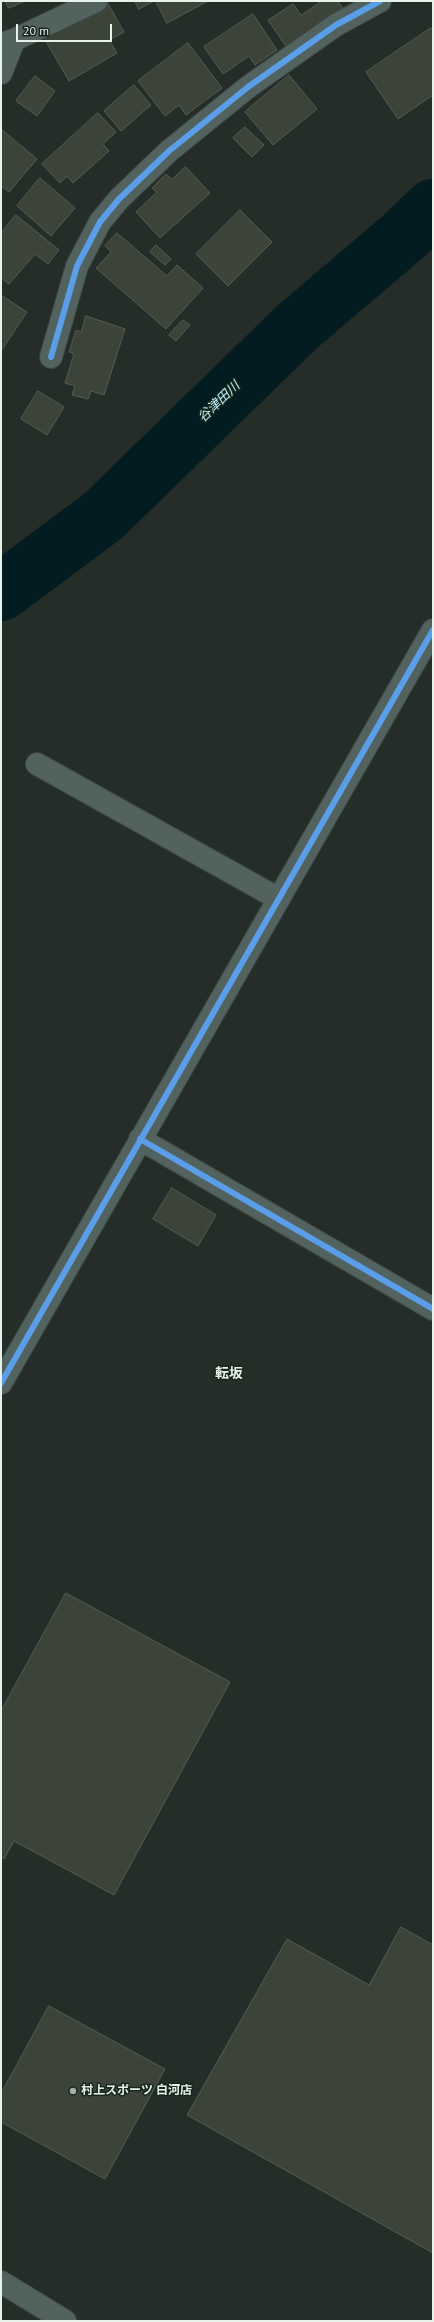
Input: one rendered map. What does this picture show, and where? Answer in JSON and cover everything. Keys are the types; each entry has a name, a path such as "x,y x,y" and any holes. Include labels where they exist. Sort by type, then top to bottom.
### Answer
{"street":[{"path":"1,73 7,42 96,1"},
{"path":"51,357 77,266 100,222 119,199 169,151 248,87 336,25 380,1"},
{"path":"1,1383 433,630"},
{"path":"37,764 278,899"},
{"path":"140,1139 433,1309"},
{"path":"1,2282 65,2321"}],"building":[{"path":"5,1 25,1 9,8"},
{"path":"135,1 154,1 139,9"},
{"path":"156,1 208,1 167,23"},
{"path":"322,1 338,1 344,10 287,48 268,20 293,4 301,15"},
{"path":"107,2 124,32 109,40 117,53 69,81 44,38"},
{"path":"253,14 277,50 255,65 249,56 223,74 204,47"},
{"path":"431,28 433,30 433,95 398,119 366,72"},
{"path":"188,43 222,88 186,115 179,105 165,116 138,81"},
{"path":"289,75 317,109 273,145 245,112"},
{"path":"35,76 55,91 37,116 16,101"},
{"path":"134,85 151,105 121,131 104,111"},
{"path":"98,113 116,132 103,144 109,151 73,183 67,176 60,183 42,164"},
{"path":"245,127 264,145 252,157 233,138"},
{"path":"1,129 37,159 9,192 1,186"},
{"path":"186,167 210,193 160,238 136,212 157,192 152,188 166,174 172,179"},
{"path":"40,178 75,208 51,236 17,206"},
{"path":"240,210 272,242 228,286 196,254"},
{"path":"16,215 59,250 48,264 35,254 9,284 1,278 1,233"},
{"path":"117,233 167,276 177,265 203,288 166,329 96,268 111,252 105,246"},
{"path":"156,245 171,259 165,265 150,252"},
{"path":"1,295 27,312 1,351"},
{"path":"86,316 125,329 104,395 91,391 88,399 72,395 75,386 65,383 74,354 69,352 76,330 81,332"},
{"path":"183,320 190,325 176,341 169,335"},
{"path":"38,391 64,407 47,435 21,419"},
{"path":"172,1188 216,1215 198,1246 153,1219"},
{"path":"66,1593 230,1682 114,1895 14,1841 4,1859 1,1857 1,1711"},
{"path":"401,1927 433,1945 433,2253 187,2115 287,1939 369,1985"},
{"path":"49,2006 165,2069 105,2179 1,2122 1,2094"}],"waterway":[{"name":"谷津田川","path":"1,592 103,516 297,327 405,235 433,208"}],"cycle path":[{"path":"51,357 77,266 100,222 119,199 169,151 248,87 336,25 380,1"},
{"path":"1,1383 433,630"},
{"path":"140,1139 433,1309"}],"place":[{"name":"村上スポーツ 白河店","path":"73,2091"}],"district":[{"name":"転坂","path":"229,1374"}]}
